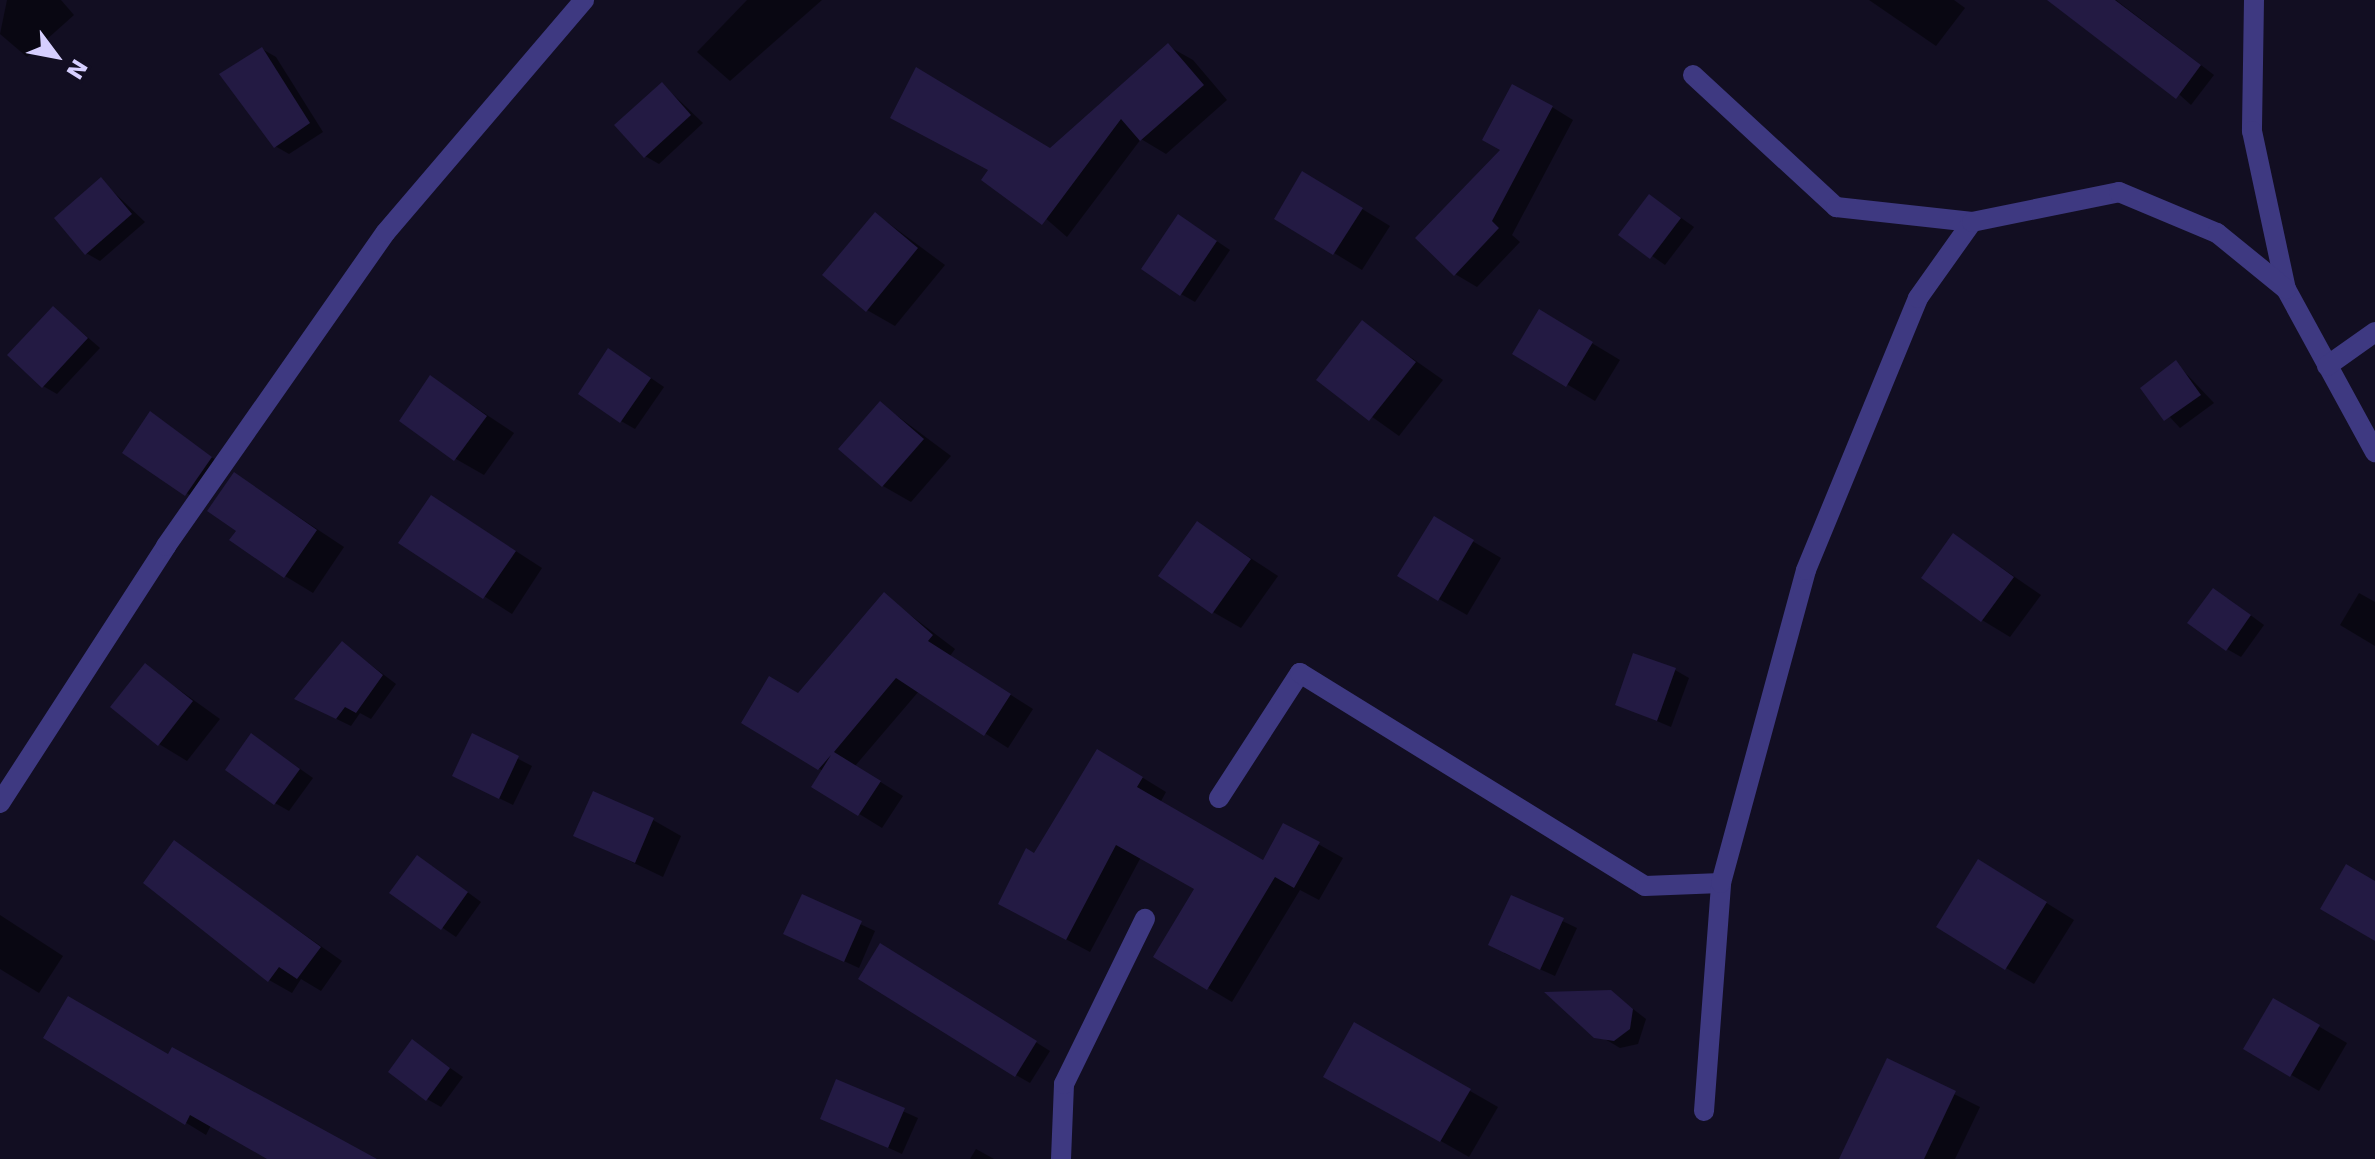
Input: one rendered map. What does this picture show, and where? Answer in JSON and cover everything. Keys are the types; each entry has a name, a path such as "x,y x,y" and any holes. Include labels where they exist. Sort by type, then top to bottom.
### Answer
{"street":[{"path":"0,803 166,546 386,232 584,0"},
{"path":"2254,0 2252,131 2286,289 2375,452"},
{"path":"1693,75 1836,207 1972,222 2119,192 2217,233 2286,289"},
{"path":"1704,1111 1721,883 1806,570 1918,298 1972,222"},
{"path":"2327,366 2375,332"},
{"path":"1219,798 1300,673 1645,886 1721,883"},
{"path":"1061,1159 1064,1084 1145,919"}],"building":[{"path":"2047,0 2115,0 2201,65 2176,99"},
{"path":"1168,43 1204,85 1140,141 1121,119 1042,225 981,180 988,170 890,118 916,67 1050,148"},
{"path":"262,47 310,123 274,148 219,74"},
{"path":"662,82 691,115 644,158 614,125"},
{"path":"1512,84 1553,106 1492,221 1499,228 1454,276 1415,238 1500,150 1482,140"},
{"path":"1302,171 1363,208 1333,255 1274,219"},
{"path":"101,177 132,214 85,255 54,218"},
{"path":"1649,194 1681,218 1650,259 1618,235"},
{"path":"875,212 918,248 866,312 822,275"},
{"path":"1178,214 1217,241 1180,296 1141,269"},
{"path":"53,306 88,338 42,388 7,355"},
{"path":"1539,309 1593,342 1566,387 1512,354"},
{"path":"1362,320 1416,362 1369,421 1316,380"},
{"path":"608,348 651,378 620,423 578,394"},
{"path":"2176,360 2201,395 2164,421 2140,388"},
{"path":"430,375 487,416 454,461 399,421"},
{"path":"880,401 924,439 882,487 838,449"},
{"path":"150,411 212,457 185,496 122,453"},
{"path":"234,472 317,530 284,578 229,540 236,531 207,511"},
{"path":"431,495 516,551 483,599 398,543"},
{"path":"1434,516 1474,540 1438,601 1397,576"},
{"path":"1197,521 1251,559 1212,614 1158,576"},
{"path":"1953,533 2014,577 1981,622 1921,578"},
{"path":"2213,588 2251,615 2226,651 2187,623"},
{"path":"884,592 933,635 928,641 1011,694 984,736 896,678 834,752 881,781 858,816 811,787 831,755 818,770 741,723 769,676 798,693"},
{"path":"342,641 383,675 356,713 345,707 336,719 294,699"},
{"path":"1633,653 1676,668 1657,721 1615,705"},
{"path":"145,663 193,701 158,746 110,707"},
{"path":"251,733 300,769 274,805 225,770"},
{"path":"472,733 519,756 499,799 452,776"},
{"path":"1097,749 1143,777 1137,787 1263,860 1283,823 1320,842 1294,888 1275,877 1207,990 1153,957 1194,889 1116,845 1066,940 998,904 1026,848 1034,853"},
{"path":"593,791 654,818 635,863 573,836"},
{"path":"174,840 321,947 297,979 279,967 268,982 143,883"},
{"path":"417,855 468,892 441,930 389,893"},
{"path":"1978,859 2047,902 2005,970 1936,927"},
{"path":"2346,864 2375,881 2375,941 2320,909"},
{"path":"802,894 862,921 844,962 783,934"},
{"path":"1511,895 1564,918 1540,970 1488,945"},
{"path":"880,943 1037,1041 1015,1077 858,979"},
{"path":"1611,990 1633,1009 1630,1029 1614,1041 1594,1038 1544,992"},
{"path":"68,996 168,1054 172,1047 377,1159 267,1159 190,1115 185,1125 43,1038"},
{"path":"2273,998 2320,1025 2290,1077 2243,1049"},
{"path":"1354,1022 1471,1089 1440,1142 1323,1077"},
{"path":"412,1039 450,1068 426,1101 388,1072"},
{"path":"1887,1058 1956,1091 1924,1159 1839,1159"},
{"path":"836,1079 905,1108 888,1148 820,1119"}]}
